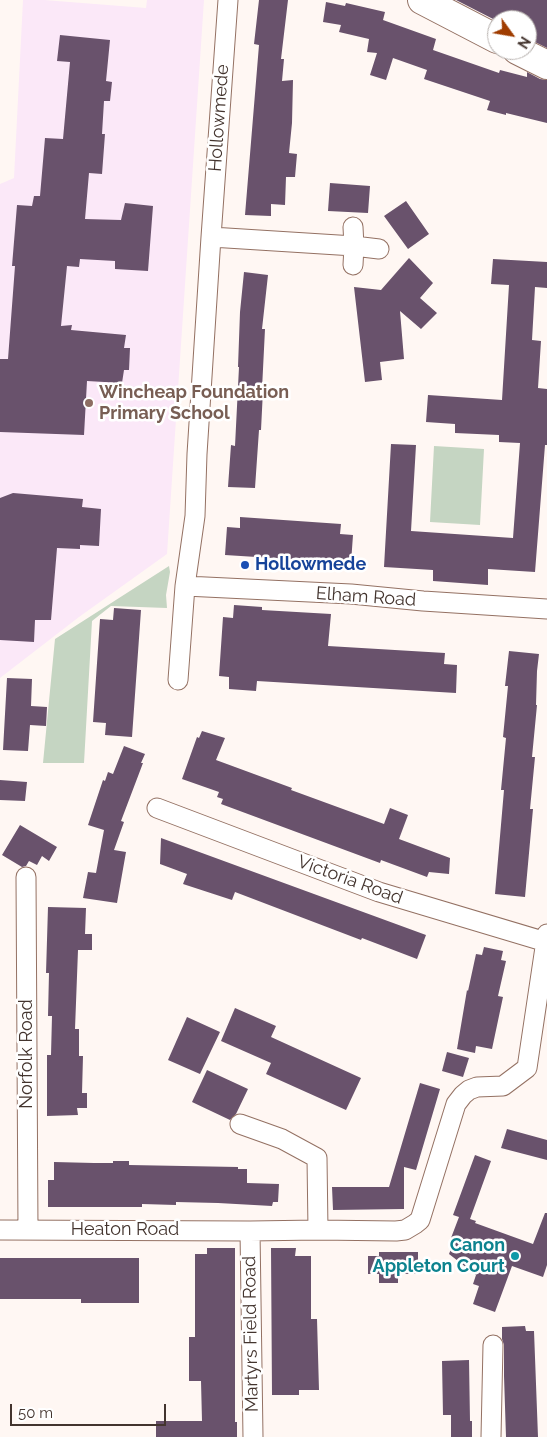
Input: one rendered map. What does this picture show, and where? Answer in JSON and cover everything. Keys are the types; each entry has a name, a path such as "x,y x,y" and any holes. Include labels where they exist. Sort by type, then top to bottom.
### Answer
{"street":[{"name":"Hollowmede","path":"178,680 185,586 195,516 197,454 228,0"},
{"path":"422,0 487,34"},
{"path":"353,265 354,227"},
{"path":"211,237 379,249"},
{"name":"Elham Road","path":"185,586 351,594 547,609"},
{"name":"Victoria Road","path":"157,808 379,892 547,937"},
{"name":"Norfolk Road","path":"26,877 28,1230"},
{"name":"Heaton Road","path":"0,1230 405,1230 420,1220 456,1104 469,1090 477,1087 503,1086 527,1068 547,937"},
{"path":"240,1124 282,1139 317,1158 318,1230"},
{"name":"Martyrs Field Road","path":"250,1231 253,1437"},
{"path":"491,1437 493,1345"}],"shaded area":[{"name":"Wincheap Foundation Primary School","path":"23,0 146,8 147,0 204,0 167,554 79,617 0,678 0,184 14,178"}],"green space":[{"path":"434,446 484,449 480,525 430,522"},
{"path":"169,566 170,572 166,595 167,608 111,606 92,621 84,763 43,763 55,639"}],"building":[{"path":"259,0 288,0 281,59 284,59 282,81 293,80 289,153 297,154 295,177 286,177 285,205 271,204 271,216 245,215 259,45 254,44"},
{"path":"456,0 547,0 547,48 537,43 537,10 487,10 487,16"},
{"path":"326,2 345,6 346,3 385,12 383,20 436,39 433,50 499,73 500,70 527,77 527,72 540,79 547,80 547,123 487,110 490,101 424,79 427,70 393,58 386,80 370,75 377,53 367,52 369,39 339,32 341,25 323,22"},
{"path":"60,35 110,40 106,81 112,82 110,101 104,101 102,134 105,134 102,174 89,173 85,219 121,220 125,203 153,206 148,271 115,269 115,261 80,259 79,267 67,266 61,326 72,325 71,330 126,335 124,348 130,348 129,370 124,370 122,383 87,381 84,435 0,432 0,359 8,359 15,266 12,266 17,205 32,206 34,196 40,196 45,138 63,139 70,62 57,61"},
{"path":"330,183 370,186 368,213 328,211"},
{"path":"406,201 429,234 408,249 384,216"},
{"path":"409,258 433,283 420,298 437,313 421,329 400,311 404,359 380,362 382,380 365,382 354,287 381,290"},
{"path":"493,259 547,262 547,288 535,287 532,340 541,341 538,388 547,389 547,445 545,445 535,572 488,569 488,585 433,581 433,570 384,567 391,444 416,445 411,531 513,538 520,443 499,442 499,435 455,433 455,424 426,422 428,395 502,400 509,285 491,284"},
{"path":"244,272 268,275 262,329 265,329 263,390 255,488 228,487 231,445 235,446 240,312"},
{"path":"13,493 83,499 82,507 101,509 99,546 80,545 80,549 57,548 51,620 35,620 34,642 0,640 0,498"},
{"path":"240,517 341,524 340,534 353,535 351,563 225,555 227,527 240,528"},
{"path":"234,605 262,607 262,610 331,614 328,646 445,653 444,664 457,665 456,693 257,681 256,691 229,689 229,677 219,676 223,617 233,618"},
{"path":"114,608 141,610 132,737 105,735 106,723 93,722 100,619 113,620"},
{"path":"509,651 539,654 532,757 535,757 530,809 533,809 525,897 495,894 504,790 501,790 506,738 503,737 508,686 505,686"},
{"path":"7,678 32,679 31,706 47,707 46,726 30,725 28,751 3,750"},
{"path":"202,731 225,738 216,760 384,824 390,808 408,815 399,839 450,858 449,874 429,872 427,877 381,860 380,863 221,804 223,799 217,797 219,792 182,779 197,737 199,738"},
{"path":"124,746 145,754 121,821 124,822 114,850 126,852 117,903 83,898 88,872 96,873 104,830 88,825 103,780 105,781 108,772 113,774"},
{"path":"0,780 27,782 25,801 0,800"},
{"path":"20,825 57,847 49,861 42,856 37,865 29,861 26,866 22,867 2,855"},
{"path":"161,838 426,935 417,959 362,938 361,940 235,892 232,900 183,884 187,874 160,864"},
{"path":"48,907 86,908 85,934 92,934 92,950 78,950 75,1029 79,1029 79,1056 83,1056 82,1093 87,1093 87,1108 77,1108 78,1115 47,1116 47,1055 51,1055 52,1016 48,1016 49,973 46,973"},
{"path":"484,947 503,951 501,960 506,961 498,996 503,997 492,1049 476,1046 475,1053 457,1049 467,990 476,954 482,955"},
{"path":"235,1008 276,1026 271,1037 361,1078 346,1110 266,1074 271,1063 221,1041"},
{"path":"187,1017 220,1032 200,1074 168,1060"},
{"path":"447,1052 469,1058 463,1077 442,1071"},
{"path":"207,1070 248,1089 236,1114 230,1120 192,1102"},
{"path":"420,1083 440,1089 416,1170 404,1167 404,1209 333,1210 332,1187 389,1187"},
{"path":"507,1129 547,1140 547,1160 501,1148"},
{"path":"475,1155 491,1161 470,1219 476,1221 475,1223 533,1244 545,1213 547,1213 547,1265 543,1277 512,1266 495,1312 473,1304 479,1286 473,1284 476,1275 449,1254 455,1239 451,1238 459,1217 453,1215"},
{"path":"113,1161 129,1161 129,1165 238,1167 238,1169 247,1169 247,1183 279,1184 278,1202 273,1202 272,1206 176,1202 176,1205 142,1204 142,1207 48,1207 48,1180 54,1180 54,1162 113,1163"},
{"path":"207,1248 235,1248 235,1422 237,1422 237,1437 156,1437 156,1421 202,1421 201,1381 189,1381 189,1337 195,1337 195,1254 207,1254"},
{"path":"271,1248 296,1248 295,1256 311,1256 311,1319 317,1319 319,1390 299,1390 299,1395 272,1395"},
{"path":"379,1252 418,1252 418,1274 398,1274 398,1283 379,1283 379,1274 368,1274 368,1256 379,1256"},
{"path":"0,1258 139,1258 139,1303 81,1303 81,1299 0,1299"},
{"path":"525,1326 526,1331 534,1331 538,1437 506,1437 502,1327"},
{"path":"469,1360 472,1437 451,1437 451,1415 443,1415 442,1361"}],"place":[{"name":"Wincheap Foundation Primary School","path":"89,403"},
{"name":"Hollowmede","path":"245,565"},
{"name":"Canon Appleton Court","path":"515,1256"}]}
